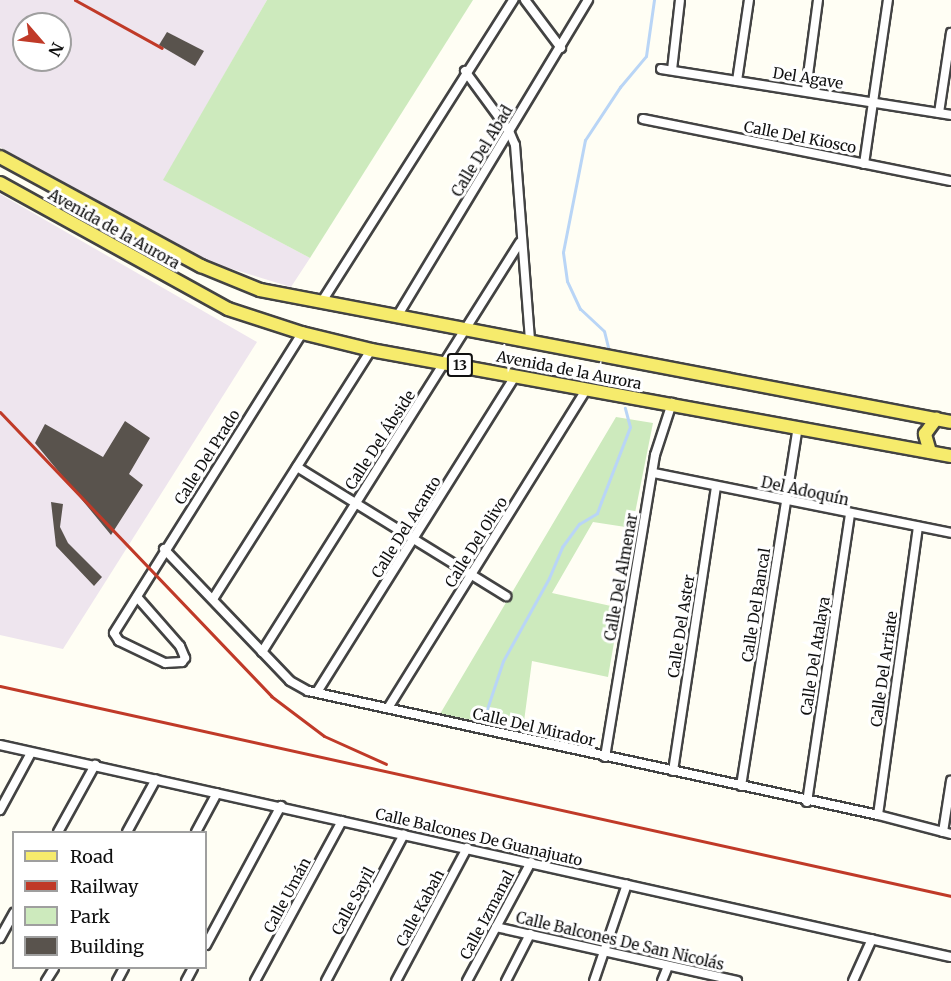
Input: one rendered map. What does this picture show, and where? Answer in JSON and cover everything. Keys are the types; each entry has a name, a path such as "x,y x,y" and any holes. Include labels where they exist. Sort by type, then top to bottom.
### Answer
{"main road":[{"name":"Avenida de la Aurora","path":"0,158 219,275 260,290 951,422"},
{"name":"Avenida de la Aurora","path":"0,183 228,309 302,333 371,350 951,456"},
{"path":"930,452 925,434 936,419"}],"street":[{"path":"321,303 465,70 513,0"},
{"path":"525,0 561,48"},
{"name":"Calle Del Abad","path":"398,315 588,0"},
{"path":"672,70 680,0"},
{"path":"737,81 749,0"},
{"path":"806,90 818,0"},
{"path":"864,164 888,0"},
{"path":"939,113 951,33"},
{"name":"Del Agave","path":"661,69 806,90 951,115"},
{"path":"465,70 509,131 517,156 520,242 530,342"},
{"name":"Calle Del Kiosco","path":"643,118 951,181"},
{"name":"Calle Del Ábside","path":"262,652 446,363 520,242"},
{"name":"Calle Del Prado","path":"137,597 180,646 184,660 165,663 116,639 114,633 164,549 302,333"},
{"path":"213,599 371,350"},
{"name":"Calle Del Acanto","path":"317,692 516,375"},
{"name":"Calle Del Olivo","path":"388,708 586,390"},
{"name":"Calle Del Almenar","path":"605,757 657,447 672,404"},
{"name":"Calle Del Bancal","path":"741,786 798,428"},
{"path":"297,467 506,596"},
{"name":"Del Adoquín","path":"654,473 951,533"},
{"name":"Calle Del Aster","path":"673,771 716,486"},
{"name":"Calle Del Atalaya","path":"807,802 850,514"},
{"name":"Calle Del Arriate","path":"878,815 918,527"},
{"name":"Calle Del Mirador","path":"164,549 290,681 317,692 807,802 878,815 947,833"},
{"name":"Calle Balcones De Guanajuato","path":"0,745 951,957"},
{"path":"0,810 31,753"},
{"path":"59,831 95,765"},
{"path":"128,831 156,779"},
{"path":"947,833 951,781"},
{"path":"197,831 217,793"},
{"path":"207,943 281,806"},
{"name":"Calle Umán","path":"255,981 342,821"},
{"name":"Calle Sayil","path":"326,981 404,834"},
{"name":"Calle Kabah","path":"396,981 467,848"},
{"name":"Calle Izmanal","path":"467,981 531,862"},
{"path":"594,981 627,884"},
{"path":"0,938 12,917"},
{"name":"Calle Balcones De San Nicolás","path":"496,927 737,981"},
{"path":"506,981 530,934"},
{"path":"853,981 872,939"},
{"path":"662,981 668,966"}],"shaded area":[{"path":"0,0 267,0 164,180 310,258 291,287 206,261 0,147"},
{"path":"0,194 257,342 63,649 0,635"}],"green space":[{"path":"267,0 473,0 310,258 163,180"},
{"path":"616,417 653,423 632,528 593,522 552,593 620,608 608,677 532,661 523,729 440,714"}],"building":[{"path":"167,32 204,51 195,66 159,45"},
{"path":"125,421 150,438 129,474 143,485 111,535 35,443 45,424 103,457"},
{"path":"51,502 63,504 60,527 68,543 102,577 94,586 56,546"}],"waterway":[{"path":"608,347 604,331 580,309 567,281 563,252 585,140 620,87 646,56 654,0"},
{"path":"483,721 503,661 549,578 562,547 579,524 597,513 630,427 625,408"}],"railway":[{"path":"75,0 162,48"},
{"path":"0,412 271,696 324,736 386,764"},
{"path":"0,686 951,896"}]}
